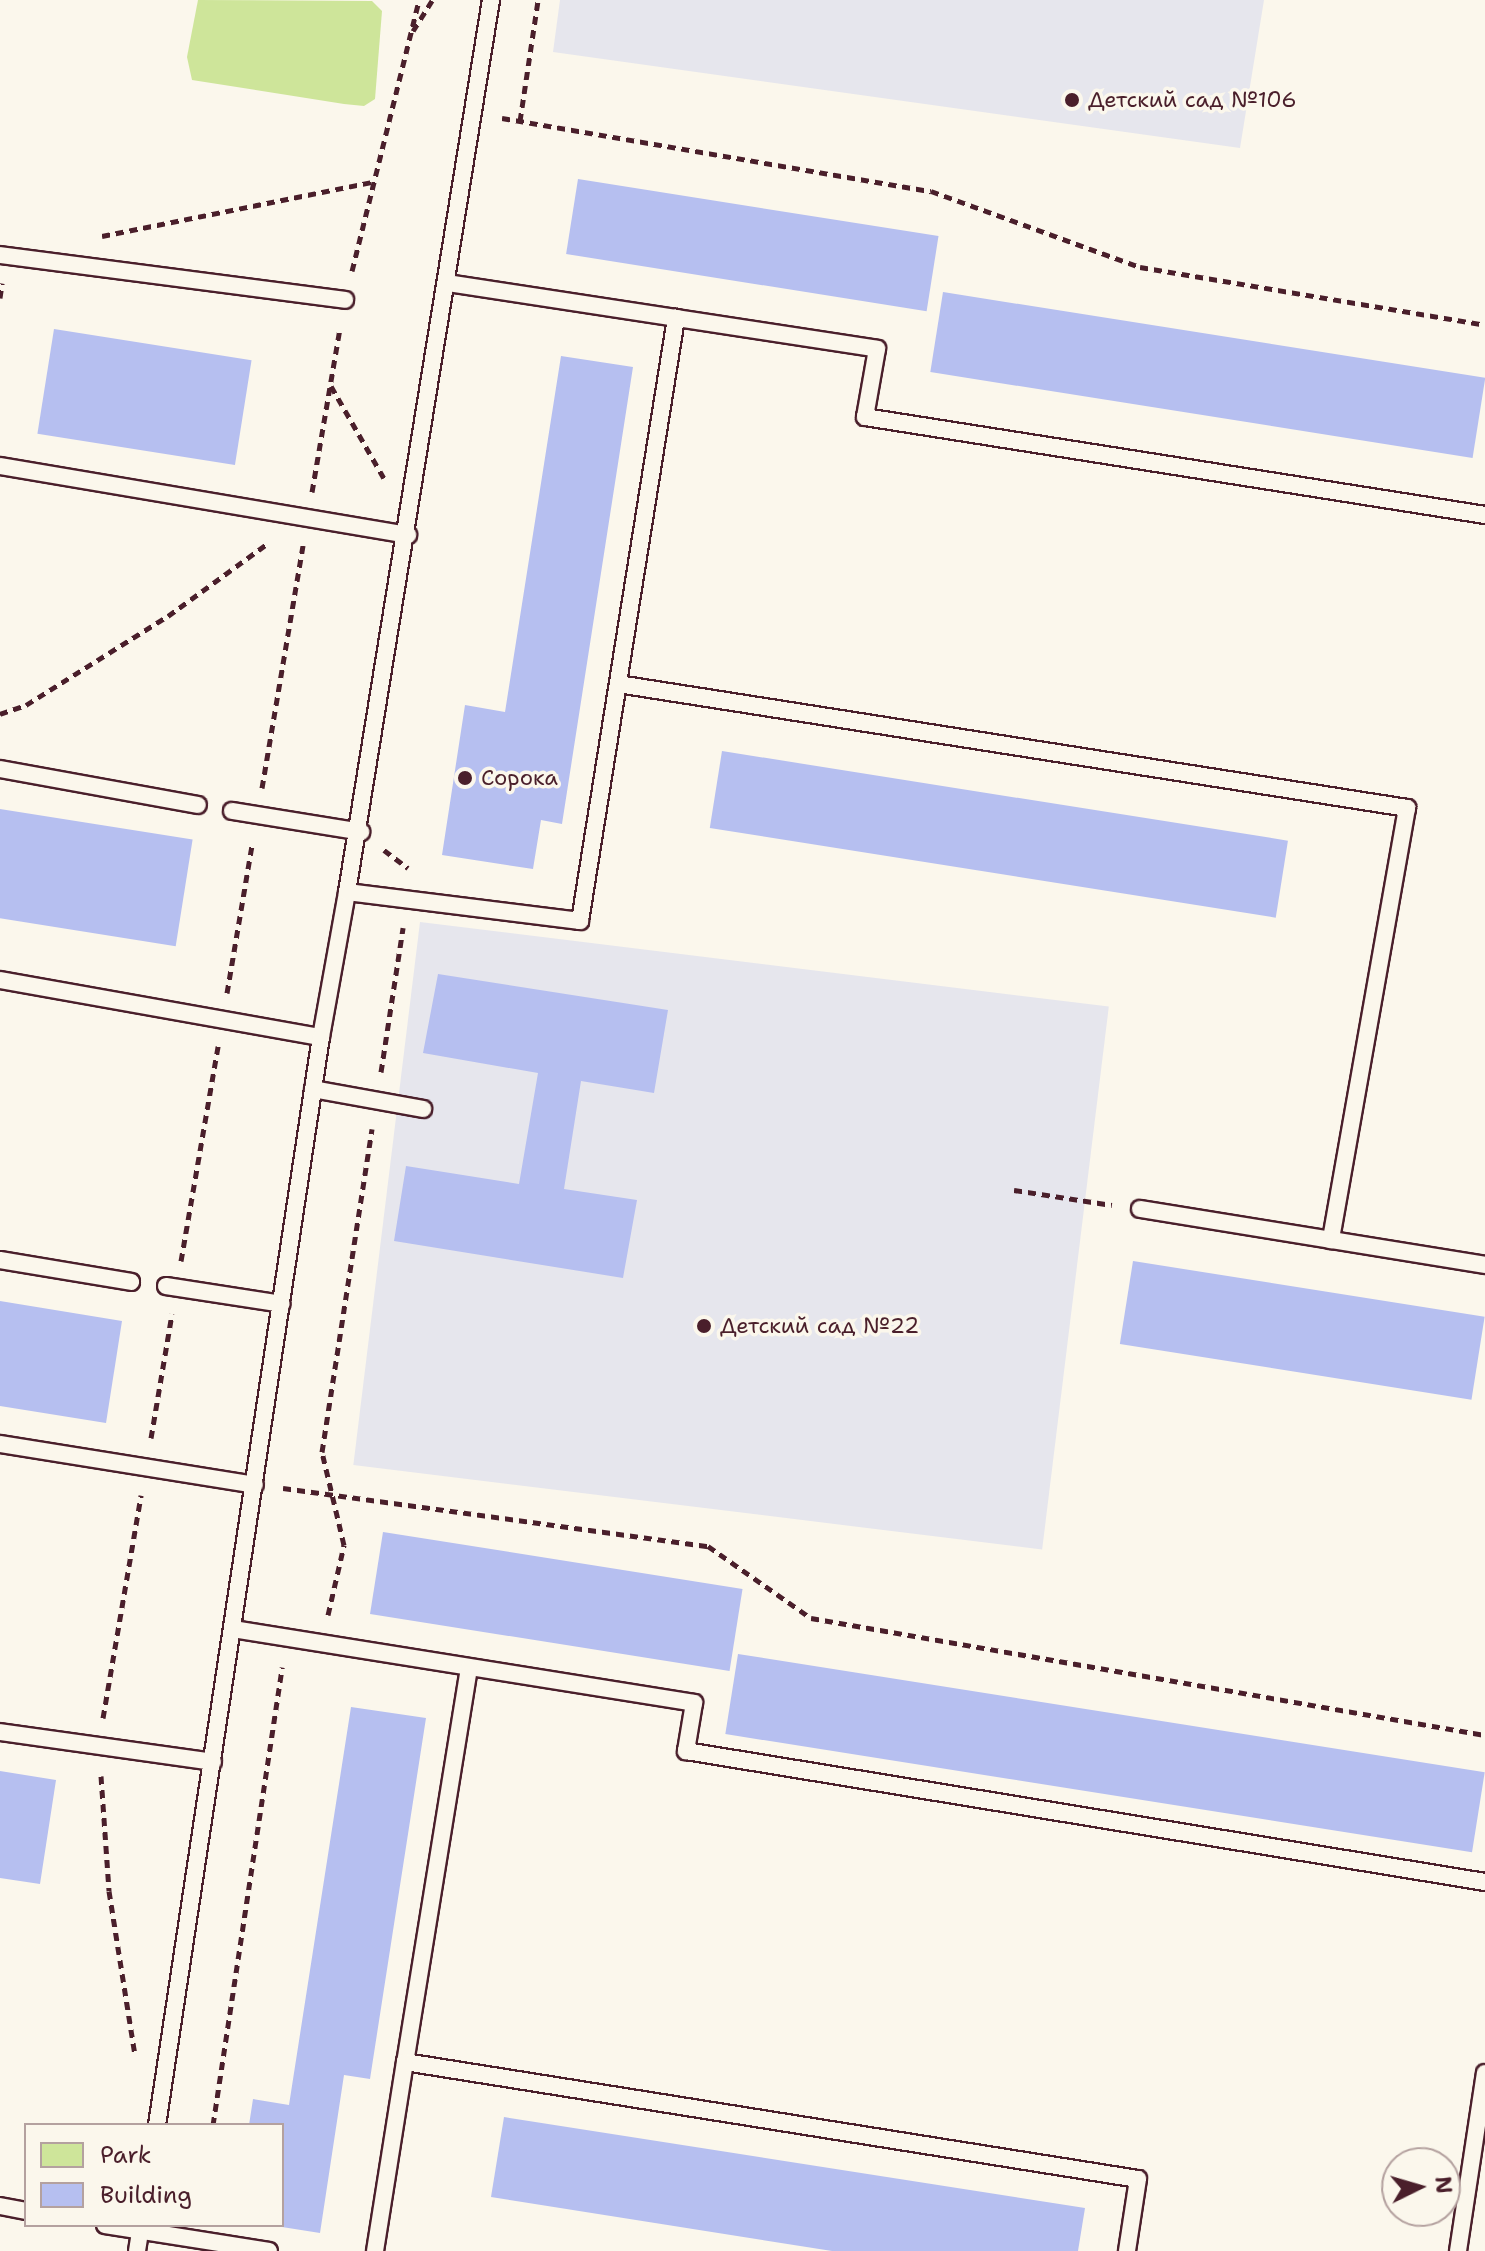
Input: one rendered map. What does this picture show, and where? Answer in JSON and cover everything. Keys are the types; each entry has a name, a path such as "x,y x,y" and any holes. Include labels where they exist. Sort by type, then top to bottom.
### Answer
{"lane":[{"path":"158,2117 321,1037 361,832 491,0"},
{"path":"3,255 345,300"},
{"path":"448,283 877,349 865,417 1485,515"},
{"path":"347,892 580,921 676,318"},
{"path":"0,466 308,518 409,529"},
{"path":"618,684 1407,808 1331,1240"},
{"path":"0,769 198,805"},
{"path":"232,811 361,832"},
{"path":"0,980 321,1037"},
{"path":"313,1089 423,1109"},
{"path":"1140,1209 1485,1265"},
{"path":"0,1260 131,1282"},
{"path":"166,1286 282,1304"},
{"path":"0,1444 255,1485"},
{"path":"233,1629 694,1703 686,1751 1485,1882"},
{"path":"375,2251 469,1668"},
{"path":"0,1732 213,1762"},
{"path":"405,2062 1138,2179 1127,2251"},
{"path":"1458,2251 1485,2073"},
{"path":"0,2206 24,2211"},
{"path":"137,2251 141,2228 269,2251"}],"path":[{"path":"410,35 432,0"},
{"path":"520,121 538,0"},
{"path":"345,300 418,4"},
{"path":"473,113 931,191 1140,267 1485,325"},
{"path":"97,237 373,182"},
{"path":"0,298 3,255"},
{"path":"330,385 409,529"},
{"path":"0,714 26,705 168,616 308,518"},
{"path":"213,2123 286,1638 326,1625 344,1545 336,1496 322,1452 412,870 361,832"},
{"path":"1014,1190 1140,1209"},
{"path":"255,1485 708,1546 811,1618 1485,1735"},
{"path":"99,1746 109,1891 139,2081 158,2117"}],"shaded area":[{"name":"Детский сад №106","path":"560,0 1264,0 1240,148 553,52"},
{"name":"Детский сад №22","path":"420,922 1109,1007 1042,1550 353,1465"}],"green space":[{"path":"198,0 372,1 382,11 375,99 364,106 344,104 192,80 187,57"}],"building":[{"path":"578,179 939,236 927,311 566,254"},
{"path":"943,292 1485,378 1473,458 930,372"},
{"path":"54,329 252,360 235,465 37,434"},
{"path":"561,356 633,367 562,824 541,820 533,869 442,855 465,705 505,712"},
{"path":"722,751 1288,841 1276,918 710,828"},
{"path":"0,809 193,840 176,946 0,918"},
{"path":"438,974 668,1010 654,1093 581,1081 564,1189 637,1200 623,1278 394,1241 406,1166 519,1184 538,1073 423,1053"},
{"path":"1133,1261 1485,1317 1471,1400 1120,1344"},
{"path":"0,1301 122,1321 106,1423 0,1406"},
{"path":"383,1532 743,1589 730,1671 370,1614"},
{"path":"738,1654 1485,1772 1472,1852 725,1734"},
{"path":"351,1707 426,1718 370,2079 344,2075 320,2233 282,2227 284,2123 249,2123 253,2099 289,2105"},
{"path":"0,1771 56,1780 40,1884 0,1878"},
{"path":"504,2117 1085,2208 1078,2251 832,2251 491,2197"}],"place":[{"name":"Детский сад №106","path":"1072,100"},
{"name":"Сорока","path":"465,778"},
{"name":"Детский сад №22","path":"704,1326"}]}
